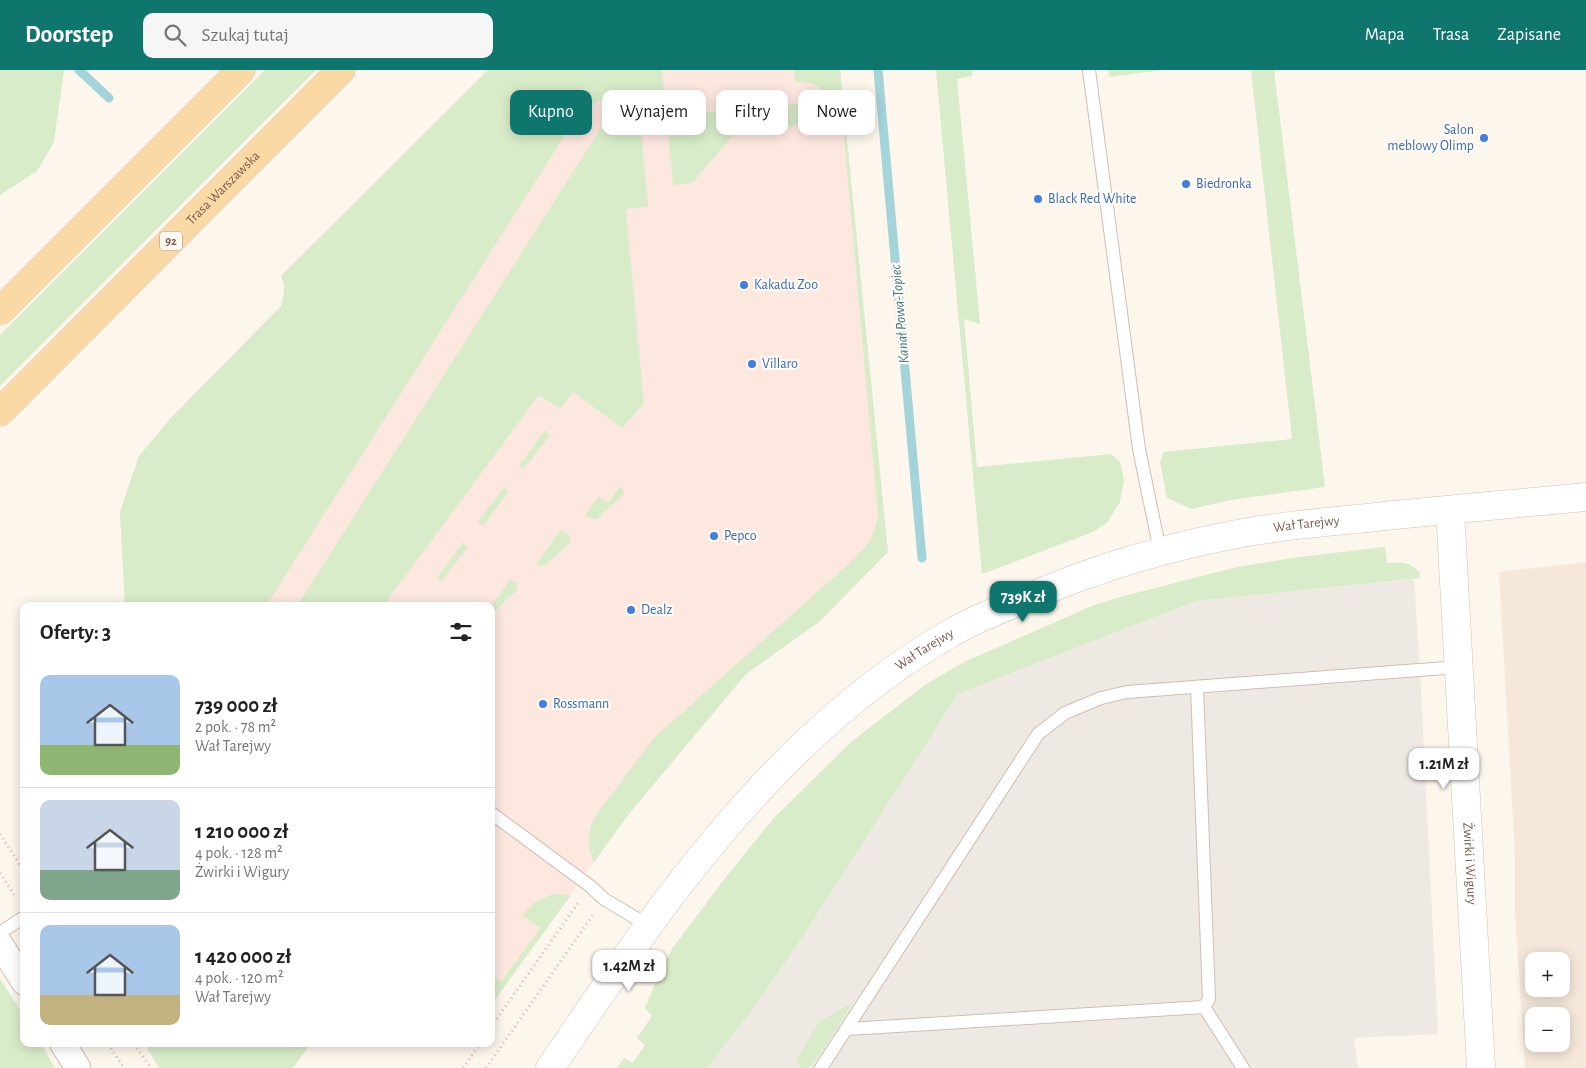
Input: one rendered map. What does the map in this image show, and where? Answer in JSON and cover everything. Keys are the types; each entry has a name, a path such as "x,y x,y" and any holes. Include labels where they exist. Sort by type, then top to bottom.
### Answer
{"main road":[{"path":"0,311 241,70"},
{"name":"Trasa Warszawska","path":"0,412 341,70"}],"street":[{"name":"Wał Tarejwy","path":"550,1068 673,892 716,838 756,793 811,737 880,679 954,631 1078,578 1160,551 1249,532 1312,523 1586,497"},
{"name":"Żwirki i Wigury","path":"1450,510 1481,1068"},
{"path":"0,944 20,976"},
{"path":"64,1047 78,1068"}],"lane":[{"path":"1089,70 1138,449 1160,551"},
{"path":"821,1068 1038,734 1065,713 1101,698 1127,692 1459,667"},
{"path":"1197,687 1209,999 1204,1007"},
{"path":"495,816 590,886 604,899 649,926"},
{"path":"0,933 20,920"},
{"path":"848,1029 1204,1007"},
{"path":"1204,1007 1243,1068"}],"path":[{"path":"0,834 20,865"},
{"path":"0,874 19,903"},
{"path":"495,1021 590,886"},
{"path":"486,1068 604,899"},
{"path":"110,1047 124,1068"},
{"path":"136,1047 150,1068"},
{"path":"463,1068 478,1047"}],"shaded area":[{"path":"488,70 840,70 842,90 798,90 798,135 846,135 888,552 819,622 746,674 628,815 495,999 495,602 125,602 120,512 139,456 171,418 281,306 285,283 281,276"},
{"path":"1586,562 1586,1068 1525,1068 1515,912 1515,856 1499,572"},
{"path":"1414,579 1438,1034 1354,1038 1358,1068 707,1068 753,1009 802,938 958,694 1196,601"}],"green space":[{"path":"0,70 64,70 54,142 37,171 0,195"},
{"path":"265,70 316,70 0,386 0,335"},
{"path":"488,70 662,70 664,90 602,90 602,101 592,105 592,90 510,90 510,135 565,135 269,602 125,602 120,512 139,456 171,418 281,306 284,283 281,276"},
{"path":"794,70 840,70 842,90 824,90 811,83 795,82"},
{"path":"936,70 973,70 972,76 957,79 980,324 964,319 977,467 1111,454 1120,462 1124,480 1120,502 1107,523 1093,532 982,574"},
{"path":"1108,70 1164,70 1109,77"},
{"path":"1251,70 1274,70 1325,487 1231,500 1191,509 1167,498 1160,462 1164,452 1292,439"},
{"path":"798,104 798,126 788,127 788,105"},
{"path":"716,112 716,135 734,135 692,183 673,185 668,135 706,135 706,113"},
{"path":"602,127 602,135 640,135 642,139 648,207 626,209 644,404 622,428 573,392 560,409 539,395 386,602 300,602"},
{"path":"844,135 846,135 888,552 819,622 746,674 628,815 594,862 589,840 594,818 656,736 852,561 863,550 872,536 878,516"},
{"path":"545,430 550,435 524,469 519,466"},
{"path":"620,486 624,491 623,495 597,519 585,515 598,497 608,503"},
{"path":"504,487 509,491 483,526 478,522"},
{"path":"561,529 569,535 571,542 544,566 539,566 536,564"},
{"path":"463,542 468,547 442,581 437,578"},
{"path":"1385,547 1387,563 1408,564 1420,572 1420,578 1196,601 958,694 802,938 753,1009 707,1068 617,1068 624,1058 633,1063 645,1045 637,1038 652,1016 645,1008 660,972 672,949 726,877 773,819 851,742 925,685 964,662 1092,606 1120,597 1237,567 1299,557"},
{"path":"511,579 517,583 517,590 495,611 494,602"},
{"path":"553,894 571,895 495,1000 495,978 501,982 540,928 522,915 535,902"},
{"path":"0,979 20,1010 20,1047 43,1047 55,1068 0,1068"},
{"path":"853,1002 822,1052 808,1068 800,1068 797,1058 820,1021"},
{"path":"147,1047 308,1047 293,1068 159,1068"}],"waterway":[{"path":"79,70 109,98"},
{"name":"Kanał Powa-Topiec","path":"878,70 922,558"}],"place":[{"name":"Salon meblowy Olimp","path":"1484,138"},
{"name":"Biedronka","path":"1186,184"},
{"name":"Black Red White","path":"1038,199"},
{"name":"Kakadu Zoo","path":"744,285"},
{"name":"Villaro","path":"752,364"},
{"name":"Pepco","path":"714,536"},
{"name":"Dealz","path":"631,610"},
{"name":"Rossmann","path":"543,704"}]}
